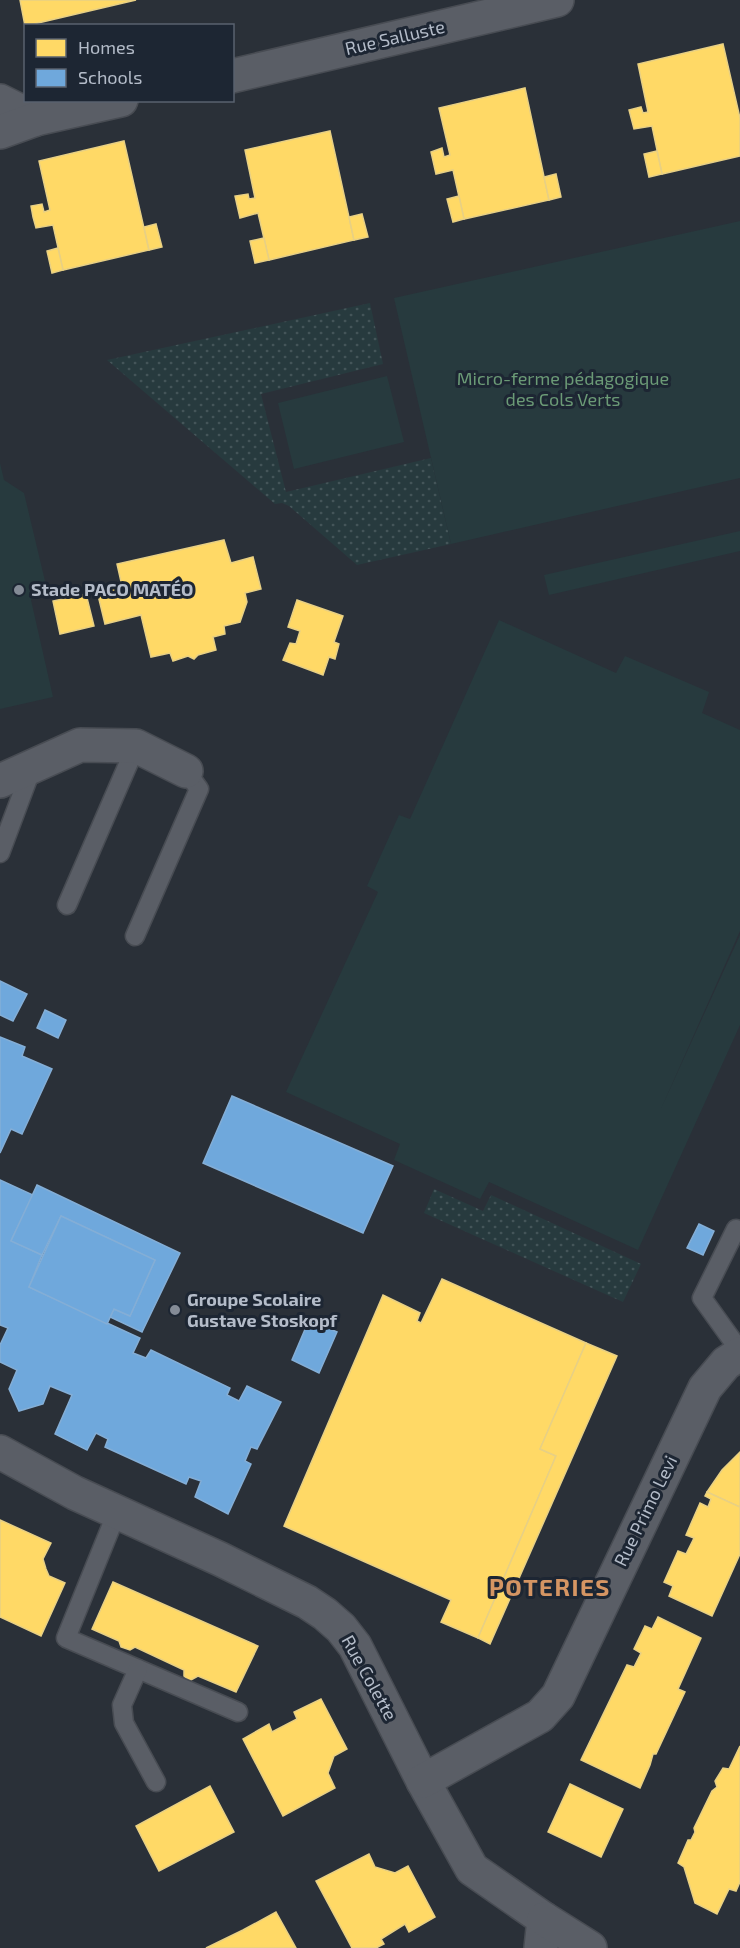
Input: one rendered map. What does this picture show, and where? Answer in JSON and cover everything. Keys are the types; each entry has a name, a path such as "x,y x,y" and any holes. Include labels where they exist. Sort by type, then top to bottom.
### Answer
{"street":[{"name":"Rue Salluste","path":"234,76 557,0"},
{"path":"0,101 36,119"},
{"path":"0,132 36,119 112,102"},
{"path":"0,781 81,745 136,746 186,771"},
{"name":"Rue Primo Levi","path":"423,1780 540,1716 558,1696 705,1388 726,1363 740,1352"},
{"name":"Rue Colette","path":"0,1452 75,1493 220,1559 307,1602 326,1614 355,1646 423,1780 472,1869 543,1934 590,1948"}],"lane":[{"path":"67,905 136,746"},
{"path":"0,853 33,765"},
{"path":"135,936 199,789 186,771"},
{"path":"736,1229 702,1298 740,1352"},
{"path":"117,1512 66,1638 238,1712"},
{"path":"138,1669 123,1705 124,1723 156,1782"}],"green space":[{"name":"Micro-ferme pédagogique des Cols Verts","path":"740,221 740,478 451,544 394,298"},
{"path":"370,303 383,364 261,394 286,492 431,458 451,544 357,565 289,506 282,503 275,504 107,360"},
{"path":"387,376 404,442 294,469 278,403"},
{"name":"Stade PACO MATÉO","path":"0,463 4,480 24,493 45,581 31,600 53,697 0,709"},
{"path":"740,531 740,551 549,595 544,575"},
{"path":"499,620 616,673 625,656 709,692 702,713 740,730 740,931 660,1111 740,935 740,1025 638,1250 489,1182 480,1199 394,1160 400,1144 286,1092 378,892 367,886 399,815 410,819"},
{"path":"434,1189 483,1211 491,1195 641,1264 623,1302 424,1213"}],"building: Homes":[{"path":"20,0 136,0 34,24 25,24"},
{"path":"723,44 740,118 740,156 662,174 652,126 634,129 629,110 641,107 643,113 648,112 638,64"},
{"path":"525,88 549,200 464,219 453,170 436,174 431,152 442,148 444,157 450,155 439,108"},
{"path":"330,131 354,240 269,260 258,213 240,218 235,196 248,194 249,199 255,198 245,150"},
{"path":"124,141 149,250 63,270 53,225 36,228 33,217 31,206 42,204 44,212 50,210 39,161"},
{"path":"657,151 662,174 649,177 644,154"},
{"path":"556,174 561,197 549,200 544,177"},
{"path":"459,196 464,219 453,222 447,199"},
{"path":"362,214 368,237 354,240 349,217"},
{"path":"156,224 162,247 149,250 144,227"},
{"path":"264,238 269,260 255,263 250,241"},
{"path":"58,248 63,270 52,273 47,251"},
{"path":"224,540 231,563 253,557 261,589 245,593 247,602 240,622 224,626 225,634 213,637 216,650 198,655 194,659 188,656 173,661 170,653 151,657 141,615 105,624 97,591 122,586 117,564"},
{"path":"86,594 94,626 60,634 53,601"},
{"path":"297,600 343,616 334,642 339,644 335,659 329,657 323,675 283,660 290,643 296,644 300,631 288,627"},
{"path":"442,1279 586,1343 540,1449 556,1456 478,1638 441,1622 451,1600 284,1526 383,1295 420,1313 417,1321 421,1323"},
{"path":"586,1343 617,1356 490,1644 478,1638 556,1456 540,1449"},
{"path":"740,1452 740,1507 707,1492 722,1470"},
{"path":"707,1492 740,1507 740,1554 712,1616 669,1596 673,1586 664,1582 678,1551 686,1554 694,1538 686,1535 700,1503 708,1507 711,1499 705,1496"},
{"path":"0,1520 51,1543 43,1559 46,1569 49,1576 65,1583 41,1636 0,1617"},
{"path":"113,1582 258,1646 236,1692 198,1676 189,1681 184,1676 184,1670 135,1647 130,1650 121,1647 119,1641 92,1629"},
{"path":"658,1617 701,1638 678,1689 685,1692 656,1754 653,1754 640,1788 581,1760 627,1665 634,1667 641,1653 634,1649 645,1626 652,1629"},
{"path":"321,1699 347,1749 334,1756 328,1773 335,1788 283,1816 243,1739 269,1724 272,1732 297,1719 294,1712"},
{"path":"740,1746 740,1882 736,1891 729,1889 717,1914 695,1903 684,1867 678,1863 688,1840 691,1840 695,1832 694,1828 712,1791 717,1787 715,1781 723,1768 729,1769"},
{"path":"570,1784 623,1809 601,1857 548,1832"},
{"path":"210,1786 234,1832 159,1871 136,1826"},
{"path":"369,1854 375,1867 395,1873 408,1866 435,1917 409,1932 405,1924 381,1939 384,1944 376,1948 352,1948 316,1881"},
{"path":"276,1912 296,1948 206,1948 243,1930"}],"building: Schools":[{"path":"0,981 27,994 13,1021 0,1015"},
{"path":"45,1010 66,1020 58,1038 37,1028"},
{"path":"0,1037 25,1047 22,1056 52,1069 22,1134 11,1129 0,1153"},
{"path":"232,1096 393,1166 363,1233 203,1163"},
{"path":"0,1180 33,1195 11,1241 42,1255 29,1287 140,1338 133,1353 146,1358 151,1350 230,1388 227,1395 239,1401 247,1386 281,1402 257,1449 251,1447 245,1461 251,1464 228,1514 195,1497 201,1481 189,1477 186,1484 105,1447 108,1439 96,1433 87,1450 55,1434 72,1395 50,1386 43,1404 19,1411 9,1389 17,1370 0,1362 0,1345 8,1328 0,1325"},
{"path":"37,1185 180,1253 142,1332 110,1317 114,1309 130,1316 155,1260 61,1216 42,1255 11,1241"},
{"path":"61,1216 155,1260 130,1316 114,1309 107,1324 29,1287"},
{"path":"699,1224 714,1231 703,1255 687,1248"},
{"path":"309,1320 337,1332 319,1373 292,1360"}],"place":[{"name":"Stade PACO MATÉO","path":"19,590"},
{"name":"Groupe Scolaire Gustave Stoskopf","path":"175,1310"}],"district":[{"name":"POTERIES","path":"550,1588"}]}
